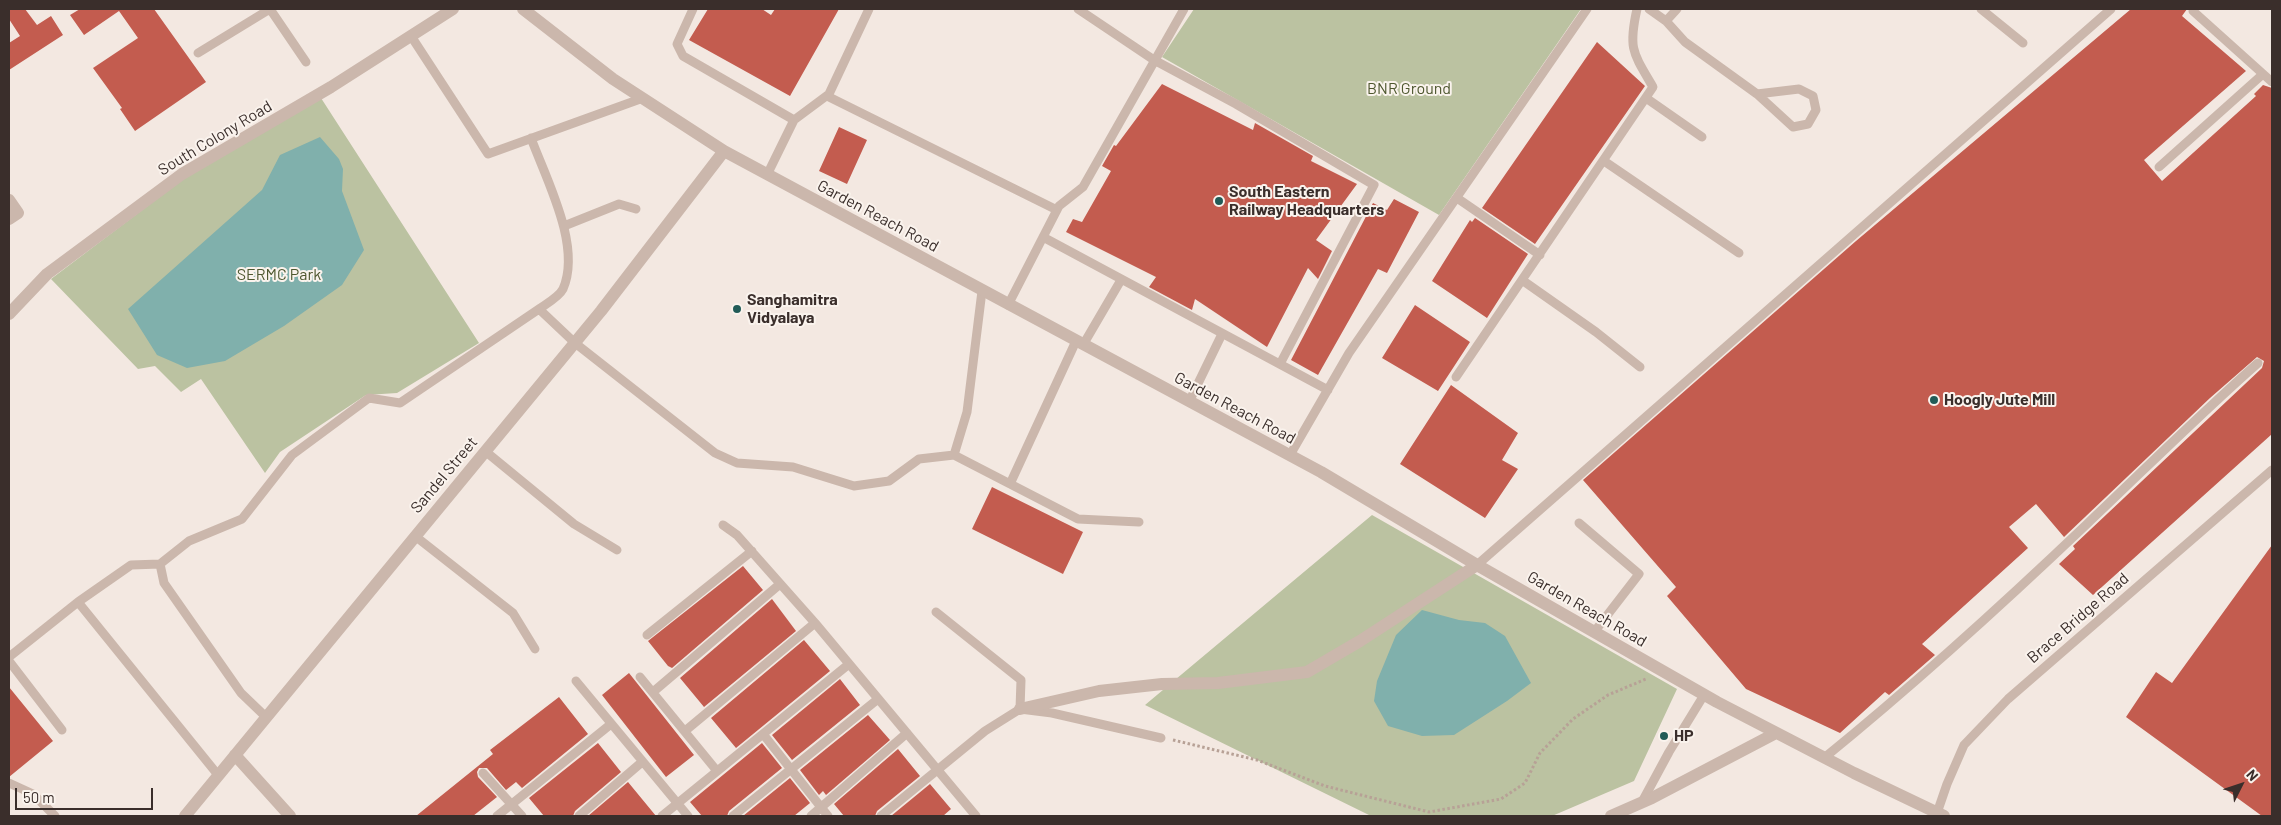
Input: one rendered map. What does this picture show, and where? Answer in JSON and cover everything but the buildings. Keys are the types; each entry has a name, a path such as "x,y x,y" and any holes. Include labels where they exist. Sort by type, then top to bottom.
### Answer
{"street":[{"name":"South Colony Road","path":"9,314 47,274 182,174 332,87 453,9"},
{"name":"Garden Reach Road","path":"523,9 613,79 724,151 1290,455 1477,565 1704,694 1824,758 1941,815"},
{"name":"Sandel Street","path":"185,816 575,343 724,151"},
{"path":"9,200 18,213 9,219"},
{"path":"1020,709 1099,691 1162,684 1218,683 1307,672 1360,641 1477,565"},
{"path":"1611,816 1776,733"},
{"path":"235,755 290,816"}],"lane":[{"path":"198,53 270,9 306,62"},
{"path":"693,9 677,44 683,56 794,120"},
{"path":"767,175 794,120 827,96 868,9"},
{"path":"1078,9 1154,60 1236,104 1374,185 1280,364"},
{"path":"1008,305 1057,210 1083,186 1184,9"},
{"path":"1290,455 1349,353 1586,9"},
{"path":"1456,377 1653,87 1633,54 1632,30 1638,9"},
{"path":"1649,9 1666,21 1685,42 1757,94 1792,127 1808,124 1816,110 1813,96 1799,89 1757,94"},
{"path":"1666,21 1677,9"},
{"path":"1980,9 2023,43"},
{"path":"1477,565 2111,9"},
{"path":"2193,11 2272,82"},
{"path":"411,36 488,154 643,98"},
{"path":"2159,167 2263,74"},
{"path":"827,96 1057,210"},
{"path":"1646,98 1702,137"},
{"path":"9,656 78,602 131,565 160,564 189,541 242,519 292,455 369,398 400,403 539,309 562,291 568,271 566,232 531,138"},
{"path":"1604,161 1739,253"},
{"path":"1457,198 1540,255"},
{"path":"564,226 619,204 636,209"},
{"path":"1043,237 1328,390"},
{"path":"1010,484 1080,343 1121,280"},
{"path":"1522,280 1596,332 1640,367"},
{"path":"954,456 967,412 982,291"},
{"path":"539,309 575,343 715,453 737,463 793,467 854,486 889,480 919,459 954,456 1078,519 1138,522"},
{"path":"1189,402 1222,334"},
{"path":"1824,758 1899,696 2086,525 2201,413 2258,363"},
{"path":"485,451 574,524 617,550"},
{"name":"Brace Bridge Road","path":"1941,815 1946,784 1964,745 2008,698 2272,470"},
{"path":"1579,523 1639,574 1595,631"},
{"path":"723,525 737,535 815,623 907,733 970,814"},
{"path":"414,536 513,613 535,649"},
{"path":"647,635 752,552"},
{"path":"160,564 164,583 241,693 266,717"},
{"path":"653,692 780,584"},
{"path":"78,602 218,775"},
{"path":"936,612 1021,680 1020,709"},
{"path":"684,731 815,623"},
{"path":"9,661 62,730"},
{"path":"662,816 849,664"},
{"path":"640,678 717,771"},
{"path":"576,681 688,816"},
{"path":"1642,802 1704,694"},
{"path":"733,816 878,699"},
{"path":"881,816 985,731 1020,709 1052,713 1161,738"},
{"path":"497,816 611,724"},
{"path":"811,816 907,733"},
{"path":"763,734 828,816"},
{"path":"579,816 642,762"},
{"path":"483,773 522,816"},
{"path":"9,783 33,794 55,816"}],"path":[{"path":"1161,738 1257,760 1325,786 1429,812 1501,799 1526,783 1540,753 1573,719 1608,695 1640,682 1662,670"}],"green space":[{"name":"BNR Ground","path":"1194,9 1581,9 1439,215 1162,57"},
{"name":"SERMC Park","path":"321,98 479,343 397,393 366,395 280,452 265,473 201,379 181,392 155,366 138,369 51,279 183,179"},
{"path":"1372,515 1677,689 1634,781 1552,816 1371,816 1145,705"}],"water":[{"path":"320,137 339,159 343,169 342,191 364,250 342,285 284,326 225,361 187,368 157,355 128,309 262,190 280,155"},
{"path":"1422,610 1459,620 1485,623 1505,636 1531,683 1454,735 1422,736 1388,726 1374,701 1377,681 1396,635"}],"place":[{"name":"South Eastern Railway Headquarters","path":"1219,201"},
{"name":"Sanghamitra Vidyalaya","path":"737,309"},
{"name":"Hoogly Jute Mill","path":"1934,400"},
{"name":"HP","path":"1664,736"}]}
